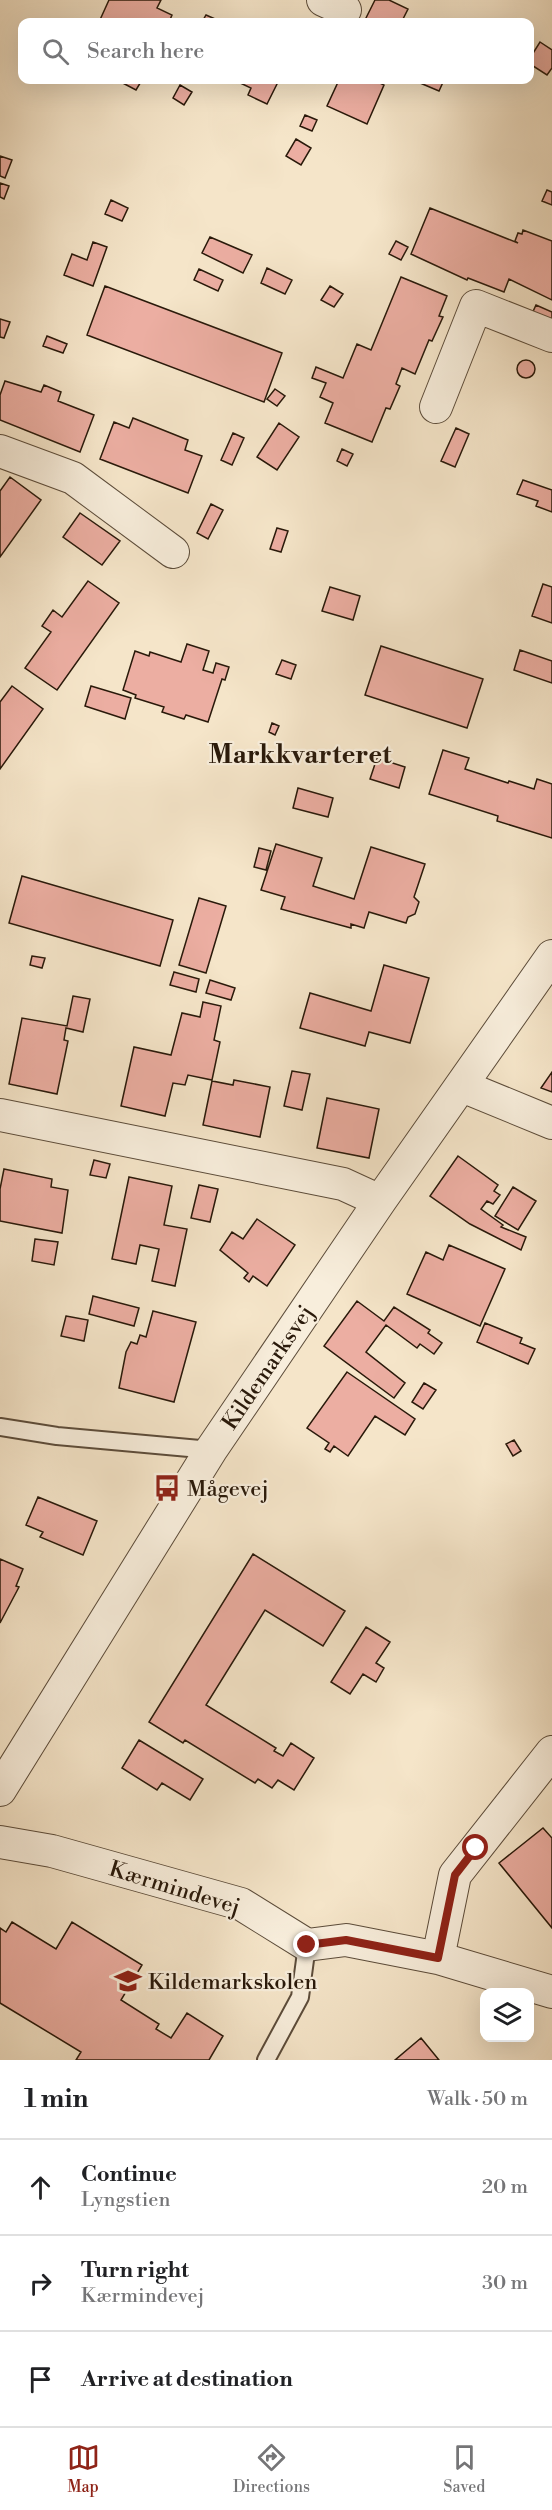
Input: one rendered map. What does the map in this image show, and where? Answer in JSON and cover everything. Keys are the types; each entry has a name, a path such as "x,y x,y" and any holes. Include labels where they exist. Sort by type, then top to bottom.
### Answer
{"street":[{"path":"436,406 476,306 552,336"},
{"path":"0,451 73,478 173,552"},
{"name":"Kildemarksvej","path":"0,1790 211,1450 380,1201 552,956"},
{"path":"462,1086 552,1123"},
{"path":"0,1115 343,1184 380,1201"},
{"path":"438,1958 455,1875 552,1752"},
{"name":"Kærmindevej","path":"0,1842 52,1851 241,1904 307,1945"},
{"path":"307,1945 346,1940 438,1958 552,1992"}],"lane":[{"path":"0,1427 57,1436 211,1450"},
{"path":"267,2060 300,1997 307,1945"}],"building":[{"path":"109,0 161,0 157,8 172,15 171,18 101,18"},
{"path":"375,0 389,0 408,9 404,18 366,18"},
{"path":"540,42 552,50 552,68 547,75 534,67 534,52"},
{"path":"125,84 140,84 136,90"},
{"path":"242,84 277,84 267,104 248,95 251,88"},
{"path":"337,84 384,85 367,124 327,106"},
{"path":"422,84 442,84 439,91"},
{"path":"180,85 192,92 184,105 173,98"},
{"path":"305,115 317,120 312,131 300,126"},
{"path":"296,139 311,148 301,165 286,156"},
{"path":"0,156 12,160 5,178 0,176"},
{"path":"0,183 9,186 4,199 0,197"},
{"path":"547,190 552,192 552,205 542,201"},
{"path":"111,200 128,208 122,221 105,214"},
{"path":"430,208 518,243 515,241 518,233 522,234 523,230 552,241 552,300 509,279 504,292 468,278 467,280 411,254"},
{"path":"210,237 252,255 243,273 202,253"},
{"path":"396,241 408,247 401,260 389,254"},
{"path":"93,242 107,247 93,286 64,275 72,254 87,260"},
{"path":"267,268 292,280 285,294 261,283"},
{"path":"199,269 223,280 218,291 194,280"},
{"path":"401,277 447,296 439,316 443,317 432,341 429,340 415,374 402,368 396,384 400,386 390,409 386,408 372,442 325,423 333,403 320,397 326,383 312,378 316,367 343,378 357,344 371,350"},
{"path":"105,286 282,353 264,402 87,335"},
{"path":"330,286 343,294 334,307 321,300"},
{"path":"536,305 552,312 552,320 531,316"},
{"path":"0,319 10,322 4,338 0,337"},
{"path":"47,336 67,344 63,353 43,346"},
{"path":"526,360 532,363 535,369 532,375 526,378 520,375 517,369 520,363"},
{"path":"5,381 41,392 44,385 61,392 58,401 94,415 80,452 0,420 0,395"},
{"path":"275,389 285,396 277,406 267,399"},
{"path":"133,418 188,440 185,450 202,456 188,493 100,459 114,422 129,428"},
{"path":"279,423 299,437 277,470 257,457"},
{"path":"456,428 469,434 455,467 441,461"},
{"path":"233,433 244,438 232,465 221,460"},
{"path":"342,449 353,454 347,466 337,461"},
{"path":"10,477 41,500 0,557 0,491"},
{"path":"523,480 552,490 552,512 536,506 538,501 517,494"},
{"path":"211,504 223,510 208,539 197,533"},
{"path":"80,513 120,541 102,565 63,537"},
{"path":"277,528 288,531 281,552 270,549"},
{"path":"88,581 119,603 57,690 25,668 51,632 42,626 53,610 62,617"},
{"path":"543,584 552,587 552,623 532,616"},
{"path":"330,587 360,596 353,620 322,611"},
{"path":"187,644 209,651 203,670 213,673 216,663 229,667 225,680 222,679 208,722 186,715 184,719 162,712 164,707 135,698 136,695 123,690 135,651 149,656 150,652 181,662"},
{"path":"381,646 483,679 467,728 365,695"},
{"path":"520,650 552,661 552,683 514,670"},
{"path":"282,660 296,665 291,679 276,674"},
{"path":"12,686 43,709 0,769 0,702"},
{"path":"91,686 131,698 125,719 85,706"},
{"path":"272,723 279,726 275,735 269,732"},
{"path":"443,750 469,758 465,769 508,783 509,781 534,789 537,779 552,784 552,838 497,821 498,816 429,794"},
{"path":"377,758 405,767 399,788 370,779"},
{"path":"298,788 333,798 328,817 293,808"},
{"path":"276,844 322,858 313,886 354,899 371,847 425,864 414,897 419,902 415,914 408,917 406,923 369,912 364,928 351,924 351,928 281,909 285,897 261,890"},
{"path":"259,848 271,851 266,870 254,867"},
{"path":"22,876 173,920 160,966 9,923"},
{"path":"199,898 226,906 206,973 179,965"},
{"path":"32,956 45,958 42,968 30,965"},
{"path":"384,965 429,978 410,1043 369,1032 365,1046 300,1028 310,993 371,1011"},
{"path":"174,972 199,979 196,992 170,985"},
{"path":"210,980 235,988 231,1000 206,993"},
{"path":"73,996 90,999 83,1032 66,1028 64,1040 68,1041 57,1094 9,1084 22,1018 67,1026"},
{"path":"203,1002 221,1006 214,1040 220,1042 212,1080 188,1075 185,1085 173,1083 165,1116 121,1106 134,1047 171,1055 182,1013 200,1017"},
{"path":"292,1071 310,1074 302,1110 284,1106"},
{"path":"552,1072 552,1092 541,1088"},
{"path":"234,1080 270,1087 260,1137 203,1125 212,1081 233,1085"},
{"path":"327,1098 379,1109 369,1158 317,1148"},
{"path":"458,1156 498,1185 494,1191 500,1195 493,1204 487,1201 481,1209 503,1225 501,1227 526,1237 521,1250 470,1224 430,1196"},
{"path":"94,1160 110,1164 106,1178 90,1175"},
{"path":"4,1169 52,1179 51,1187 68,1190 62,1233 0,1221 0,1189"},
{"path":"129,1177 172,1186 164,1225 187,1229 175,1286 152,1281 159,1249 140,1245 136,1264 112,1259"},
{"path":"199,1185 218,1189 210,1222 191,1218"},
{"path":"513,1187 536,1201 518,1230 495,1216"},
{"path":"257,1219 295,1245 267,1286 253,1276 249,1282 244,1278 248,1273 220,1250 232,1232 243,1239"},
{"path":"35,1239 58,1242 54,1265 32,1261"},
{"path":"449,1245 505,1269 480,1326 407,1294 426,1252 443,1260"},
{"path":"93,1296 139,1308 134,1326 89,1314"},
{"path":"357,1301 384,1321 394,1307 430,1330 428,1333 442,1343 434,1354 420,1344 417,1348 386,1325 366,1352 405,1383 394,1398 324,1346"},
{"path":"153,1311 196,1322 174,1402 119,1388 126,1352 131,1342 137,1344 140,1335 146,1337"},
{"path":"66,1316 88,1320 84,1341 61,1336"},
{"path":"485,1323 522,1338 520,1343 535,1349 528,1364 477,1342"},
{"path":"347,1372 415,1419 405,1435 375,1416 348,1456 334,1446 330,1452 325,1449 329,1443 307,1428"},
{"path":"424,1383 436,1390 423,1409 412,1402"},
{"path":"514,1440 521,1451 513,1456 506,1444"},
{"path":"38,1497 97,1521 83,1555 40,1537 43,1532 26,1525"},
{"path":"253,1554 345,1611 323,1646 265,1610 206,1705 276,1748 274,1751 283,1756 291,1743 314,1758 294,1790 278,1780 272,1788 258,1779 255,1783 185,1740 183,1743 149,1722"},
{"path":"0,1559 23,1569 16,1586 19,1587 0,1623"},
{"path":"366,1627 390,1642 376,1663 384,1668 376,1682 363,1674 350,1694 331,1682"},
{"path":"139,1740 203,1779 190,1800 162,1783 157,1790 122,1768"},
{"path":"543,1828 552,1838 552,1928 499,1863"},
{"path":"12,1922 56,1949 72,1922 142,1965 121,2000 159,2024 156,2029 171,2038 187,2013 223,2036 209,2060 76,2060 81,2052 0,2003 0,1928 6,1932"},
{"path":"421,2038 439,2060 395,2060"}],"place":[{"name":"Mågevej","path":"167,1488"},
{"name":"Kildemarkskolen","path":"128,1981"}],"district":[{"name":"Markkvarteret","path":"300,754"}],"route":[{"path":"307,1945 346,1940 438,1958 455,1875 476,1848"}]}
